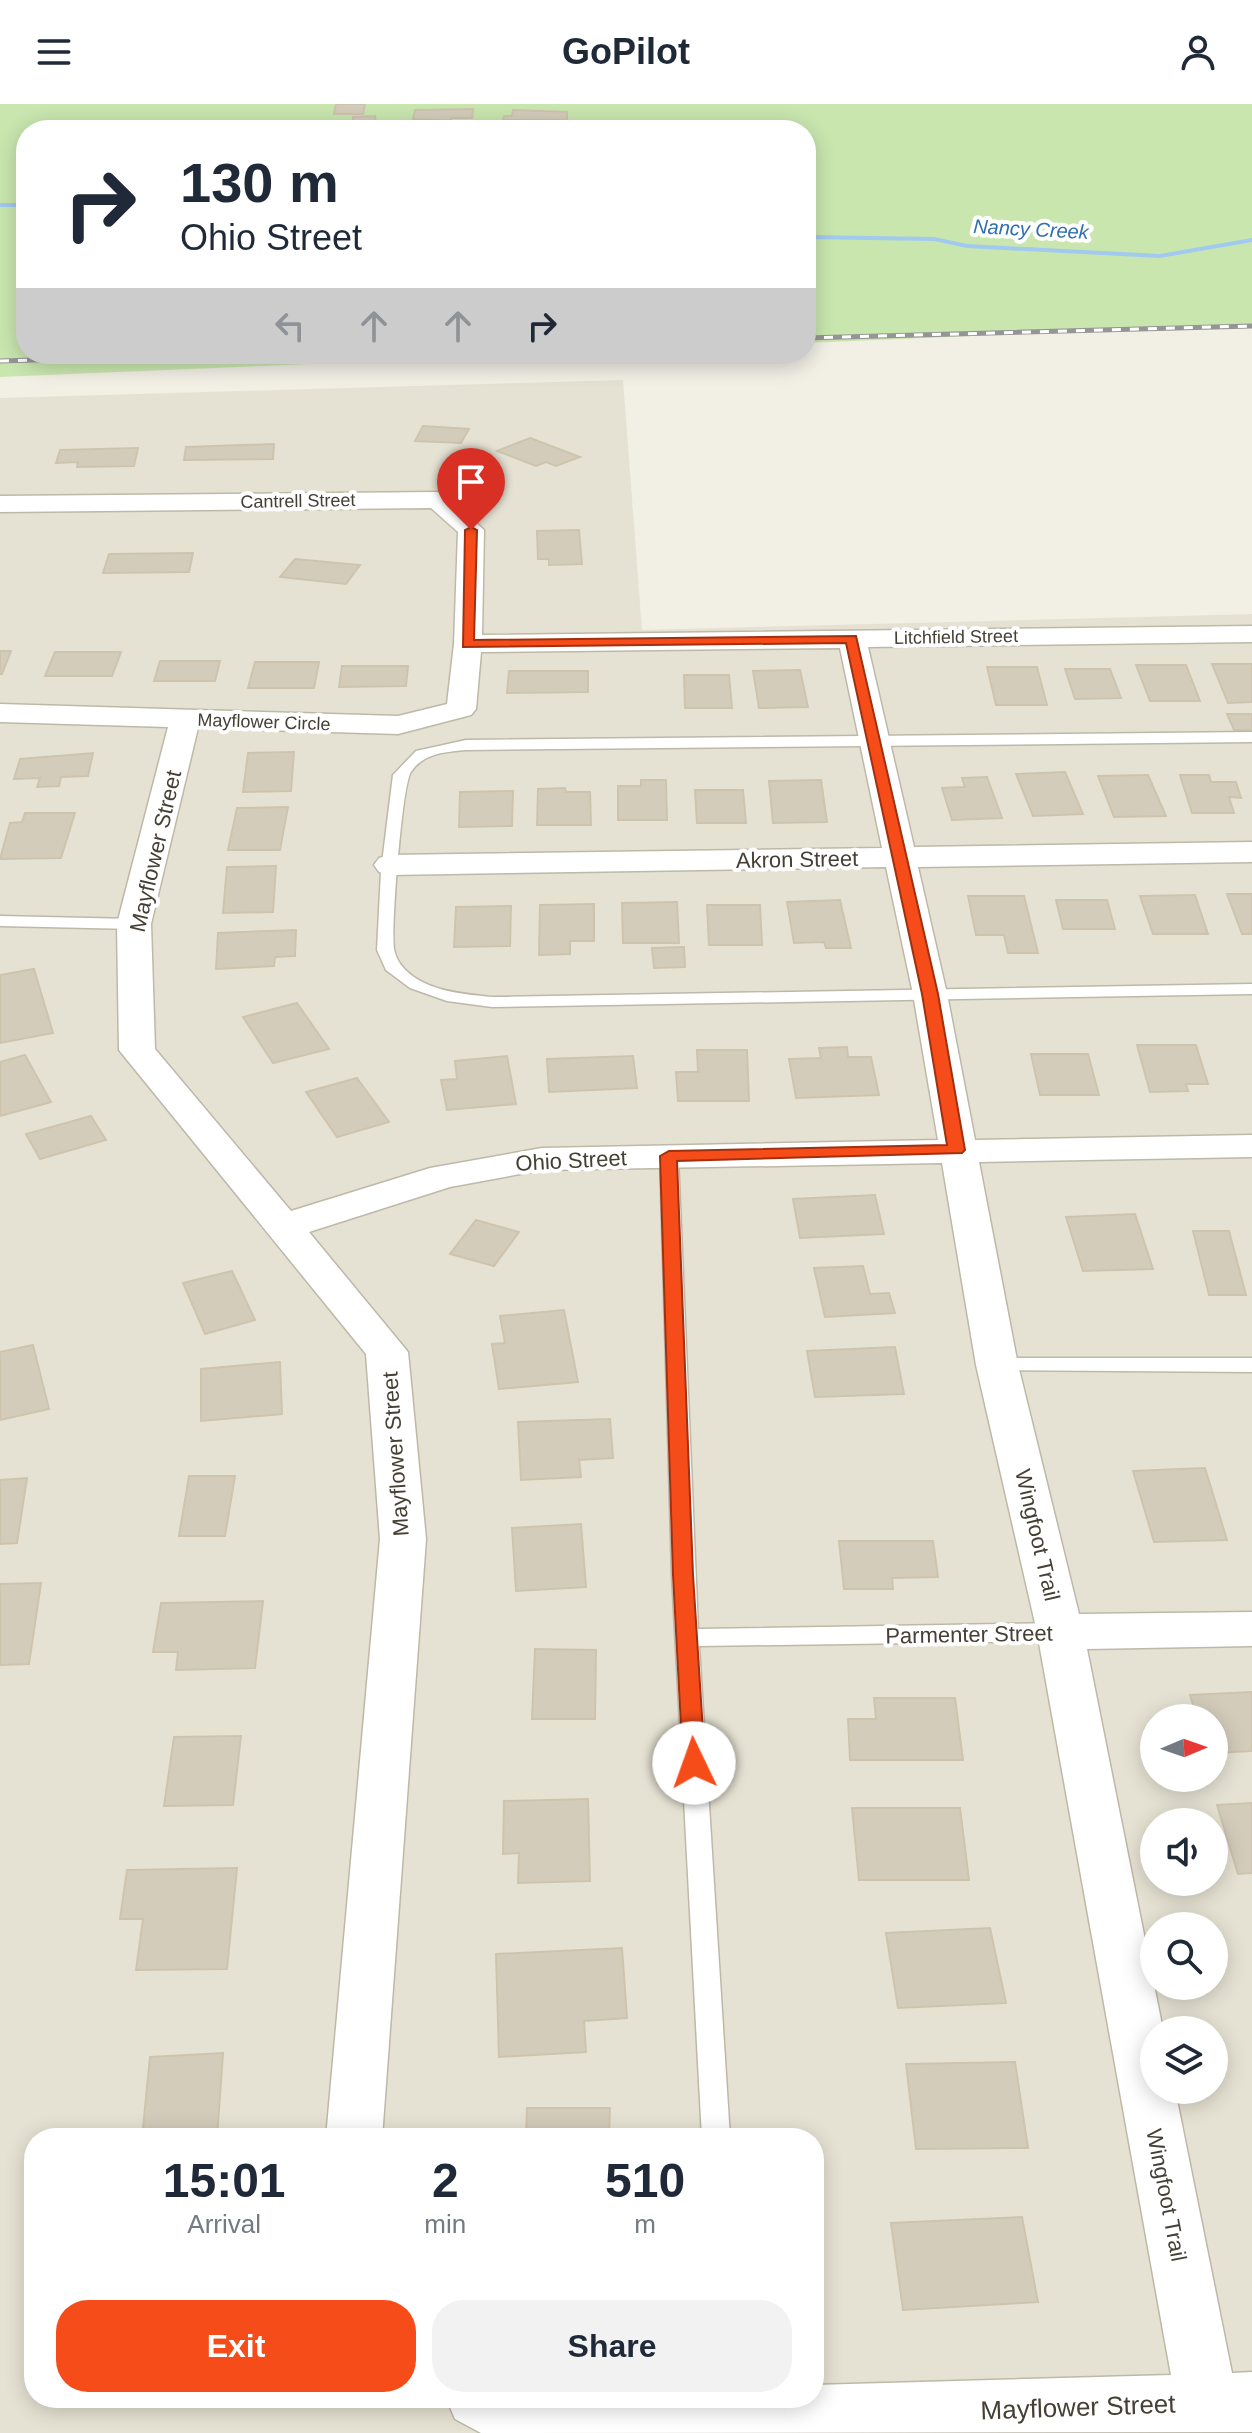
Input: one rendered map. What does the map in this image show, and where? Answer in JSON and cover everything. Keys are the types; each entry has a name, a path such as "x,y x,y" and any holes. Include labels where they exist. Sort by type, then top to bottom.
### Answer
{"street":[{"name":"Cantrell Street","path":"0,504 437,500 471,530 468,644"},
{"name":"Litchfield Street","path":"468,644 1252,634"},
{"name":"Wingfoot Trail","path":"852,639 872,742 930,994 997,1365 1060,1632 1218,2413"},
{"name":"Mayflower Circle","path":"0,713 398,725 461,709 468,644"},
{"name":"Mayflower Street","path":"185,720 134,924 137,1050 387,1352 403,1539 355,2128"},
{"name":"Akron Street","path":"390,865 1252,852"},
{"name":"Ohio Street","path":"284,1227 401,1188 506,1163 669,1156 1252,1146"},
{"name":"Parmenter Street","path":"1060,1632 1252,1629"},
{"name":"Mayflower Street","path":"488,2413 556,2423 715,2408 1218,2413"}],"lane":[{"path":"1252,737 466,745 437,748 412,758 401,775 390,865 386,953 399,973 429,991 461,1000 492,1002 1252,989"},
{"path":"0,921 134,924"},
{"path":"669,1156 687,1638 715,2128"},
{"path":"997,1365 1252,1365"},
{"name":"Parmenter Street","path":"687,1638 1060,1632"}],"shaded area":[{"path":"623,380 642,630 1252,614 1252,2433 0,2433 0,398"}],"green space":[{"path":"0,104 1252,104 1252,324 816,343 816,120 16,120 16,364 310,364 0,377"}],"building":[{"path":"336,104 365,104 363,114 334,114"},
{"path":"473,109 472,118 451,120 413,119 415,110"},
{"path":"513,110 567,112 567,120 503,120 504,116 512,116"},
{"path":"375,116 375,120 353,120 353,117"},
{"path":"423,426 469,429 461,443 415,441"},
{"path":"530,438 580,457 556,466 546,462 536,466 497,451"},
{"path":"274,444 273,459 184,460 186,447"},
{"path":"138,448 134,466 77,467 78,462 56,463 60,450"},
{"path":"579,530 582,564 549,565 549,559 538,559 537,531"},
{"path":"193,553 189,572 103,573 109,554"},
{"path":"295,559 360,565 346,584 280,577"},
{"path":"0,651 11,651 2,674 0,674"},
{"path":"55,652 121,652 112,676 45,676"},
{"path":"160,661 220,661 215,681 154,681"},
{"path":"255,662 319,662 314,688 248,688"},
{"path":"1212,664 1252,664 1252,702 1228,703"},
{"path":"1136,665 1186,665 1200,701 1150,701"},
{"path":"342,666 408,666 406,686 339,687"},
{"path":"987,667 1037,667 1047,705 996,705"},
{"path":"1065,669 1110,669 1121,698 1075,699"},
{"path":"800,670 808,707 759,708 753,671"},
{"path":"509,671 588,671 588,692 507,693"},
{"path":"684,675 729,675 732,708 685,708"},
{"path":"1227,714 1252,714 1252,730 1234,730"},
{"path":"294,752 291,791 243,792 248,753"},
{"path":"93,753 88,776 61,777 59,786 37,787 40,778 14,779 20,759"},
{"path":"1065,772 1083,814 1033,816 1016,774"},
{"path":"1148,775 1166,816 1114,817 1098,776"},
{"path":"1180,775 1209,775 1211,782 1236,782 1241,798 1229,797 1234,813 1192,813"},
{"path":"987,777 1002,818 952,820 942,788 965,787 962,778"},
{"path":"641,780 666,780 667,820 618,820 618,786 641,786"},
{"path":"821,780 827,822 773,823 769,781"},
{"path":"565,788 566,792 590,792 591,825 537,825 538,789"},
{"path":"695,790 743,790 746,823 697,823"},
{"path":"513,791 512,826 459,827 460,792"},
{"path":"288,807 280,850 228,850 237,808"},
{"path":"25,813 75,813 61,858 0,859 10,823 22,822"},
{"path":"276,866 273,912 223,913 227,867"},
{"path":"1227,894 1252,894 1252,934 1242,934"},
{"path":"1195,895 1208,934 1153,934 1140,896"},
{"path":"968,896 1024,896 1038,953 1008,953 1004,935 976,935"},
{"path":"840,900 851,948 826,948 824,942 794,943 787,902"},
{"path":"1056,900 1107,900 1115,929 1063,929"},
{"path":"677,902 679,943 623,943 622,903"},
{"path":"594,904 594,941 570,941 570,954 539,955 540,905"},
{"path":"707,905 760,905 762,945 709,945"},
{"path":"511,906 510,946 454,947 456,907"},
{"path":"296,930 295,956 275,957 274,966 216,969 218,933"},
{"path":"684,947 685,967 654,968 652,948"},
{"path":"34,969 53,1033 0,1043 0,975"},
{"path":"297,1003 329,1049 273,1063 243,1017"},
{"path":"1137,1045 1196,1045 1208,1084 1186,1084 1188,1091 1150,1092"},
{"path":"847,1047 848,1057 871,1057 879,1095 796,1098 789,1059 821,1058 819,1048"},
{"path":"697,1050 747,1050 749,1101 678,1101 676,1072 698,1072"},
{"path":"1031,1054 1088,1054 1099,1095 1040,1095"},
{"path":"25,1055 51,1102 0,1116 0,1062"},
{"path":"507,1056 516,1104 447,1110 441,1080 457,1079 455,1061"},
{"path":"633,1056 637,1088 549,1092 547,1059"},
{"path":"357,1078 389,1122 337,1137 306,1092"},
{"path":"91,1116 106,1140 40,1159 26,1134"},
{"path":"875,1195 884,1234 800,1238 793,1199"},
{"path":"1135,1214 1153,1269 1083,1271 1066,1217"},
{"path":"476,1220 519,1232 494,1266 450,1254"},
{"path":"1193,1231 1229,1231 1246,1295 1209,1295"},
{"path":"863,1266 870,1294 889,1293 895,1313 825,1317 814,1268"},
{"path":"232,1271 255,1320 205,1334 183,1283"},
{"path":"564,1310 578,1382 499,1389 492,1344 505,1343 500,1316"},
{"path":"33,1345 49,1409 0,1420 0,1352"},
{"path":"895,1347 904,1394 815,1397 807,1351"},
{"path":"280,1362 282,1414 201,1421 201,1369"},
{"path":"610,1419 613,1458 579,1460 581,1477 521,1480 518,1422"},
{"path":"1205,1468 1227,1540 1154,1542 1133,1471"},
{"path":"189,1476 235,1476 225,1536 179,1536"},
{"path":"27,1478 17,1543 0,1544 0,1480"},
{"path":"581,1524 586,1587 516,1591 512,1528"},
{"path":"839,1541 933,1541 938,1577 892,1578 893,1589 844,1589"},
{"path":"41,1583 29,1664 0,1665 0,1584"},
{"path":"263,1601 255,1668 176,1670 178,1652 153,1652 161,1603"},
{"path":"535,1649 596,1650 595,1719 532,1719"},
{"path":"1252,1692 1252,1751 1228,1752 1228,1704 1193,1704 1190,1695"},
{"path":"874,1698 955,1698 963,1760 850,1760 848,1719 876,1719"},
{"path":"241,1736 233,1805 164,1806 174,1737"},
{"path":"588,1799 590,1881 518,1883 519,1853 503,1854 504,1801"},
{"path":"1252,1803 1252,1873 1238,1874 1228,1841 1228,1808 1218,1808 1217,1805"},
{"path":"852,1808 960,1808 969,1880 859,1880"},
{"path":"237,1868 227,1969 136,1970 143,1919 120,1919 127,1870"},
{"path":"990,1928 1006,2003 898,2008 886,1933"},
{"path":"622,1948 627,2018 584,2021 586,2052 499,2057 496,1954"},
{"path":"223,2053 218,2128 143,2128 150,2057"},
{"path":"1015,2062 1028,2148 916,2149 906,2064"},
{"path":"527,2108 610,2108 609,2128 526,2128"},
{"path":"1022,2217 1038,2302 903,2310 891,2223"}],"waterway":[{"name":"Nancy Creek","path":"0,205 16,205"},
{"name":"Nancy Creek","path":"816,237 934,239 967,246 1160,256 1252,240"}],"railway":[{"path":"816,338 1252,326"},
{"path":"0,361 16,361"}],"route":[{"path":"471,530 468,644 852,639 872,742 930,994 956,1150 669,1156 683,1575 694,1763"}]}
